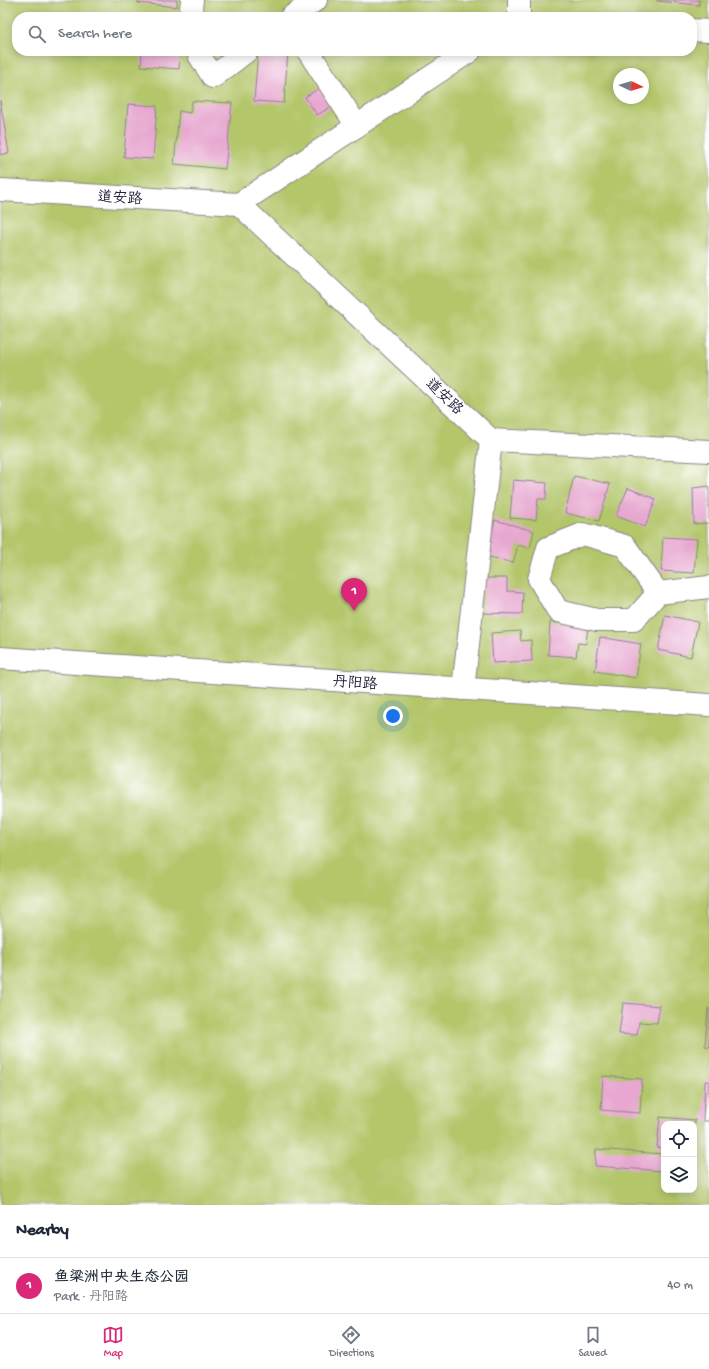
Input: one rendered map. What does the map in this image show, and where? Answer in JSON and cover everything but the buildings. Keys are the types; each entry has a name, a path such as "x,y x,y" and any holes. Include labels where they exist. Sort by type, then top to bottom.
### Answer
{"street":[{"path":"191,12 192,0"},
{"path":"298,12 316,0"},
{"path":"519,0 519,12"},
{"path":"697,30 709,31"},
{"path":"201,56 214,77 241,56"},
{"path":"311,56 357,126"},
{"path":"239,204 462,56"},
{"name":"道安路","path":"0,190 239,204 491,440"},
{"path":"463,689 491,440 709,451"},
{"path":"658,593 625,546 583,534 548,548 539,579 558,611 597,620 634,620 658,593 709,587"},
{"name":"丹阳路","path":"0,658 709,705"}],"green space":[{"path":"0,0 709,0 709,1205 0,1205"}],"place":[{"name":"鱼梁洲中央生态公园","path":"354,611"}]}
